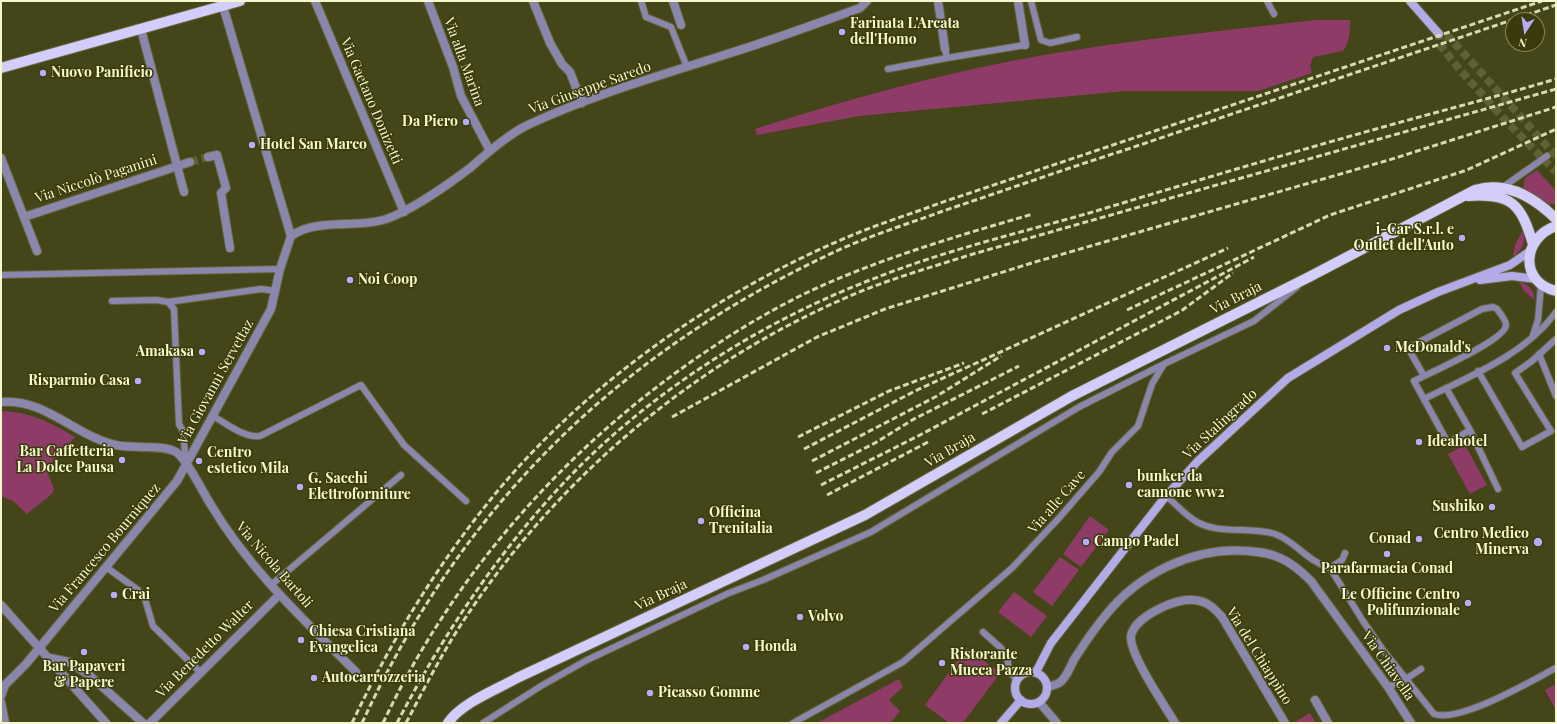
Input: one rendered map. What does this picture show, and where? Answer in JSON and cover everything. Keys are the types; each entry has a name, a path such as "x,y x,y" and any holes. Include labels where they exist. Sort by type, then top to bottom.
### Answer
{"main road":[{"path":"1,68 240,1"},
{"name":"Via Braja","path":"448,723 451,718 473,702 517,678 865,515 1072,396 1475,190 1485,187 1502,187 1521,193 1556,219"},
{"name":"Via Braja","path":"1464,196 1485,195 1501,197 1516,206 1526,221 1532,248 1530,266 1539,282"},
{"path":"1532,248 1539,236 1556,226"},
{"path":"1539,282 1556,291"}],"street":[{"name":"Via Gaetano Donizetti","path":"314,1 404,212"},
{"name":"Via alla Marina","path":"428,1 453,67 461,96 474,124 490,151"},
{"path":"533,1 550,43 562,64 570,72 582,103"},
{"path":"674,1 681,24"},
{"name":"Via Giuseppe Saredo","path":"291,236 301,229 314,226 378,221 404,212 438,191 528,124 582,103 860,8 867,1"},
{"path":"938,1 945,48"},
{"path":"1018,1 1025,45"},
{"path":"1410,1 1439,34"},
{"path":"223,6 291,236"},
{"name":"Via Niccolò Paganini","path":"141,29 184,192"},
{"path":"208,157 217,155 226,188 221,194 230,248"},
{"path":"1,158 37,251"},
{"name":"Via Niccolò Paganini","path":"24,217 190,162"},
{"name":"Via Giovanni Servettaz","path":"1,402 12,401 28,404 101,440 116,445 159,448 176,452 186,464 271,309 280,269 291,236"},
{"name":"Via Stalingrado","path":"1036,672 1051,643 1166,496 1198,461 1288,378 1399,310 1438,292 1510,266 1532,248"},
{"name":"Via Stalingrado","path":"1467,282 1512,276 1539,282"},
{"name":"Via Francesco Bourniquez","path":"1,696 5,685 40,647 177,481 186,464"},
{"name":"Via Nicola Bartoli","path":"186,464 229,535 279,595 356,672"},
{"name":"Via Chiavella","path":"1047,687 1058,684 1064,678 1074,659 1105,615 1123,596 1160,570 1205,552 1240,550 1262,552 1280,558 1296,567 1311,581 1388,687 1412,723"},
{"name":"Via Benedetto Walter","path":"150,723 279,595"},
{"name":"Via del Chiappino","path":"1175,723 1136,656 1131,637 1133,630 1139,623 1155,611 1173,603 1193,599 1212,606 1222,617 1282,722"},
{"path":"1,605 50,658 106,723"},
{"path":"50,658 69,662 89,675 143,723"},
{"path":"1036,672 1044,678 1047,687 1045,696 1038,702 1029,704 1021,700 1015,690 1017,680 1026,673 1036,672"},
{"path":"1001,723 1021,700"},
{"path":"1315,700 1328,723"},
{"path":"1,702 5,723"},
{"path":"1038,702 1057,723"}],"lane":[{"path":"641,1 646,17 671,27 687,67"},
{"path":"1031,1 1041,40 1050,43 1077,37"},
{"path":"1267,1 1274,14"},
{"path":"888,69 1025,45"},
{"path":"945,48 947,58"},
{"path":"1502,187 1547,156"},
{"path":"1,275 280,269"},
{"path":"483,723 541,686 587,660 729,593 764,580 871,532 1079,407 1254,321 1309,276"},
{"path":"1533,336 1538,320 1539,282"},
{"path":"112,301 157,300 168,302 262,289 276,292"},
{"path":"168,302 174,309 179,424 183,431 186,464"},
{"path":"1424,376 1408,348 1482,309 1493,307 1497,309 1506,324 1502,332 1487,345 1414,381 1448,443 1470,430"},
{"path":"1424,399 1516,351 1544,326 1556,312"},
{"path":"1478,371 1522,447 1551,431 1515,373 1532,362 1556,339"},
{"path":"1539,354 1556,396"},
{"name":"Via alle Cave","path":"793,723 903,662 1012,568 1064,513 1098,472 1112,452 1138,426 1152,384 1164,364"},
{"path":"212,416 244,434 260,436 361,385 404,445 466,501"},
{"path":"1446,388 1470,430 1498,489"},
{"path":"271,585 401,475"},
{"path":"1166,496 1196,522 1212,528 1264,532 1277,535 1311,560 1330,568 1363,621 1434,714 1441,717 1475,708 1505,695 1556,668"},
{"path":"1330,568 1342,560 1345,553"},
{"path":"106,567 138,590 145,599 153,626 200,672"},
{"path":"983,632 1001,648 1007,656 1009,671 1017,680"},
{"path":"1388,687 1406,679 1421,669"}],"shaded area":[{"path":"1316,20 1350,20 1350,32 1343,51 1313,57 1310,66 1312,73 1258,91 1125,91 859,116 757,135 755,129 901,86 1013,61 1150,39"},
{"path":"1537,170 1556,191 1556,204 1548,204 1523,188 1525,178"},
{"path":"1523,230 1523,245 1519,252 1513,257 1515,245"},
{"path":"1519,282 1526,284 1530,288 1535,300 1524,291"},
{"path":"1,411 22,413 40,419 75,437 46,469 54,489 52,494 27,514 13,501 1,496"},
{"path":"1465,445 1487,485 1470,494 1448,454"},
{"name":"Campo Padel","path":"1090,516 1109,530 1081,567 1063,554"},
{"name":"Campo Padel","path":"1060,557 1079,570 1052,606 1033,592"},
{"path":"1014,592 1047,616 1031,637 998,612"},
{"path":"967,648 1000,673 963,723 949,723 925,705"},
{"path":"899,679 903,687 889,700 900,711 891,723 817,723"},
{"path":"1556,684 1556,710 1545,690"},
{"path":"1310,713 1316,723 1295,722"}],"tunnel":[{"path":"1556,156 1450,38 1439,34 1440,45 1460,70 1507,122 1556,172"},
{"path":"190,162 208,157"}],"railway":[{"path":"352,723 398,635 432,579 491,499 528,457 569,416 612,378 659,343 708,310 758,281 809,255 880,224 1542,1"},
{"path":"362,723 402,645 447,573 497,507 552,446 612,391 679,341 750,296 856,242 1055,173 1556,5"},
{"path":"397,723 436,654 479,587 503,555 554,494 581,465 613,435 647,407 683,380 758,333 837,293 932,258 1306,149 1556,79"},
{"path":"406,723 454,635 499,571 539,522 583,476 629,433 679,394 731,358 786,327 843,299 875,286 973,254 1556,89"},
{"path":"672,417 817,337 885,309 1035,262 1389,160 1556,107"},
{"path":"1127,310 1330,215 1467,170 1556,129"},
{"path":"383,723 410,670 441,619 475,570 512,524 552,480 595,439 640,400 717,344 761,317 806,293 861,269 889,259 1033,214"},
{"path":"804,449 915,391 1228,248"},
{"path":"821,485 920,435 1254,257"},
{"path":"982,414 1181,311 1233,273"},
{"path":"812,461 937,396 1001,356"},
{"path":"798,437 889,391 964,363"},
{"path":"816,473 875,443 914,419 1019,366"},
{"path":"827,495 928,442"}],"place":[{"name":"Farinata L'Arcata dell'Homo","path":"842,32"},
{"name":"Nuovo Panificio","path":"43,73"},
{"name":"Da Piero","path":"466,122"},
{"name":"Hotel San Marco","path":"252,145"},
{"name":"i-Car S.r.l. e Outlet dell'Auto","path":"1462,238"},
{"name":"Noi Coop","path":"350,280"},
{"name":"McDonald's","path":"1387,348"},
{"name":"Amakasa","path":"202,352"},
{"name":"Risparmio Casa","path":"138,381"},
{"name":"Ideahotel","path":"1419,442"},
{"name":"Bar Caffetteria La Dolce Pausa","path":"122,460"},
{"name":"Centro estetico Mila","path":"199,461"},
{"name":"bunker da cannone ww2","path":"1129,485"},
{"name":"G. Sacchi Elettroforniture","path":"300,487"},
{"name":"Sushiko","path":"1492,507"},
{"name":"Officina Trenitalia","path":"701,521"},
{"name":"Conad","path":"1419,539"},
{"name":"Campo Padel","path":"1086,542"},
{"name":"Centro Medico Minerva","path":"1538,542"},
{"name":"Parafarmacia Conad","path":"1387,554"},
{"name":"Crai","path":"114,595"},
{"name":"Le Officine Centro Polifunzionale","path":"1468,603"},
{"name":"Volvo","path":"800,617"},
{"name":"Chiesa Cristiana Evangelica","path":"301,640"},
{"name":"Honda","path":"746,647"},
{"name":"Bar Papaveri & Papere","path":"84,652"},
{"name":"Ristorante Mucca Pazza","path":"942,663"},
{"name":"Autocarrozzeria","path":"314,678"},
{"name":"Picasso Gomme","path":"650,693"}]}
